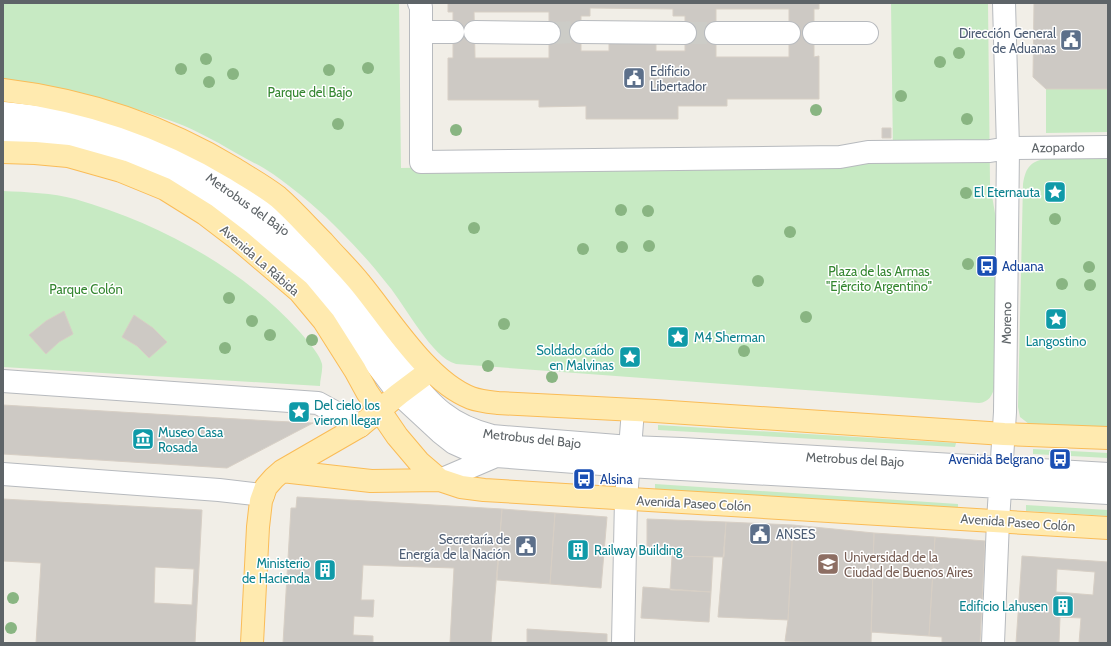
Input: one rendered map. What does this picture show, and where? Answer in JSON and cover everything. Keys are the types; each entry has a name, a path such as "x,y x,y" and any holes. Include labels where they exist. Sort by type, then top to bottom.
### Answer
{"main road":[{"path":"3,90 80,104 154,128 211,155 277,196 294,211 359,281 403,339 432,370 452,388 472,398 488,402 1004,434 1108,438"},
{"name":"Avenida La Rábida","path":"3,152 68,156 121,171 165,189 205,214 239,240 298,291 324,321 379,410 406,446 419,462 440,480"},
{"path":"252,643 258,527 261,501 266,487 282,471 360,426 432,370"},
{"name":"Avenida Paseo Colón","path":"282,471 371,482 440,480 461,487 484,490 1108,528"}],"street":[{"path":"419,3 421,7 421,32 453,32"},
{"name":"Moreno","path":"993,643 998,522 1004,434 1008,148 1004,3"},
{"name":"Azopardo","path":"421,32 421,162 840,157 868,152 990,151 1008,148 1108,147"},
{"path":"474,32 550,33"},
{"path":"581,32 685,33"},
{"path":"716,33 789,33"},
{"path":"814,33 866,33"},
{"name":"Metrobus del Bajo","path":"3,112 76,123 140,143 177,158 213,178 247,200 292,234 347,294 382,346 406,389 432,405 447,417 476,432 492,436 629,457"},
{"name":"Metrobus del Bajo","path":"3,132 45,136 90,144 175,177 226,206 262,232 317,286 406,389 440,432 454,443 474,452 496,456 629,457 1001,478 1108,493"},
{"path":"3,381 318,403 360,426"},
{"path":"622,643 626,499 633,410"},
{"name":"Metrobus del Bajo","path":"440,480 496,456"},
{"path":"3,474 219,490 263,495"},
{"name":"Metrobus del Bajo","path":"1001,478 1108,474"}],"green space":[{"name":"Plaza de las Armas \"Ejército Argentino\"","path":"3,3 399,3 401,168 562,165 893,152 891,3 988,3 990,184 997,225 995,386 993,393 988,400 979,403 456,364 447,360 428,342 395,294 372,265 348,239 309,202 273,174 193,130 146,112 106,101 3,83"},
{"path":"1046,89 1108,89 1108,132 1046,133"},
{"path":"1108,157 1108,429 1029,424 1020,417 1018,407 1024,178 1030,165 1043,159"},
{"name":"Parque Colón","path":"3,191 48,194 75,199 137,221 196,250 250,286 275,307 298,330 312,346 321,360 322,367 320,386 3,367"},
{"path":"658,425 956,443 955,447 658,430"},
{"path":"1033,449 1108,453 1108,458 1033,454"},
{"path":"655,484 958,504 958,509 655,491"},
{"path":"1026,505 1108,510 1108,516 1026,511"}],"building":[{"name":"Edificio Libertador","path":"448,3 819,3 819,9 814,9 814,57 819,56 819,99 727,99 727,106 678,106 678,119 586,119 586,106 539,107 539,100 448,100 448,58 453,58 453,12 448,12","holes":["590,8 673,9 673,16 685,16 685,51 656,51 656,37 609,37 609,51 581,51 581,16 590,16","716,9 789,9 789,57 716,57","474,12 549,12 549,58 475,58"]},
{"name":"Dirección General de Aduanas","path":"1034,3 1108,3 1108,89 1046,89 1033,77"},
{"path":"882,128 891,128 891,138 882,138"},
{"path":"64,311 73,334 59,342 46,354 29,335 46,321"},
{"path":"134,315 153,328 167,342 149,358 137,346 122,337"},
{"name":"Museo Casa Rosada","path":"3,405 313,423 227,468 3,454"},
{"name":"Ministerio de Hacienda","path":"297,497 502,509 491,643 450,643 454,568 363,565 361,600 374,600 373,617 354,616 353,635 373,636 373,643 283,643 291,508 296,508"},
{"path":"3,499 202,510 195,643 36,643 41,563 3,561","holes":["155,567 194,569 192,605 154,603"]},
{"name":"Secretaría de Energía de la Nación","path":"502,509 555,513 550,584 497,580"},
{"name":"Railway Building","path":"555,513 607,517 601,588 550,584"},
{"path":"647,519 726,522 724,557 647,554"},
{"path":"726,522 793,525 788,620 718,617"},
{"path":"793,525 874,533 871,643 785,641 788,620"},
{"path":"874,533 935,537 929,636 871,632"},
{"path":"935,537 985,541 980,643 942,643 942,637 929,636"},
{"path":"672,556 713,557 711,592 670,590"},
{"name":"Edificio Lahusen","path":"1022,556 1108,562 1108,643 1079,643 1081,618 1060,617 1059,643 1016,643","holes":["1057,569 1095,572 1093,595 1056,592"]},
{"path":"643,587 711,592 709,622 641,618"},
{"path":"527,629 607,634 607,643 527,643"}],"tunnel":[{"path":"549,33 581,32"},
{"path":"685,33 716,33"}],"place":[{"name":"Dirección General de Aduanas","path":"1071,40"},
{"name":"Edificio Libertador","path":"634,78"},
{"name":"El Eternauta","path":"1055,192"},
{"name":"Aduana","path":"987,266"},
{"name":"Langostino","path":"1056,319"},
{"name":"M4 Sherman","path":"678,337"},
{"name":"Soldado caído en Malvinas","path":"630,357"},
{"name":"Del cielo los vieron llegar","path":"299,412"},
{"name":"Museo Casa Rosada","path":"143,439"},
{"name":"Avenida Belgrano","path":"1060,459"},
{"name":"Alsina","path":"584,479"},
{"name":"ANSES","path":"760,534"},
{"name":"Secretaría de Energía de la Nación","path":"526,546"},
{"name":"Railway Building","path":"578,550"},
{"name":"Universidad de la Ciudad de Buenos Aires","path":"828,564"},
{"name":"Ministerio de Hacienda","path":"325,570"},
{"name":"Edificio Lahusen","path":"1063,606"}],"park label":[{"name":"Parque del Bajo","path":"310,92"}]}
